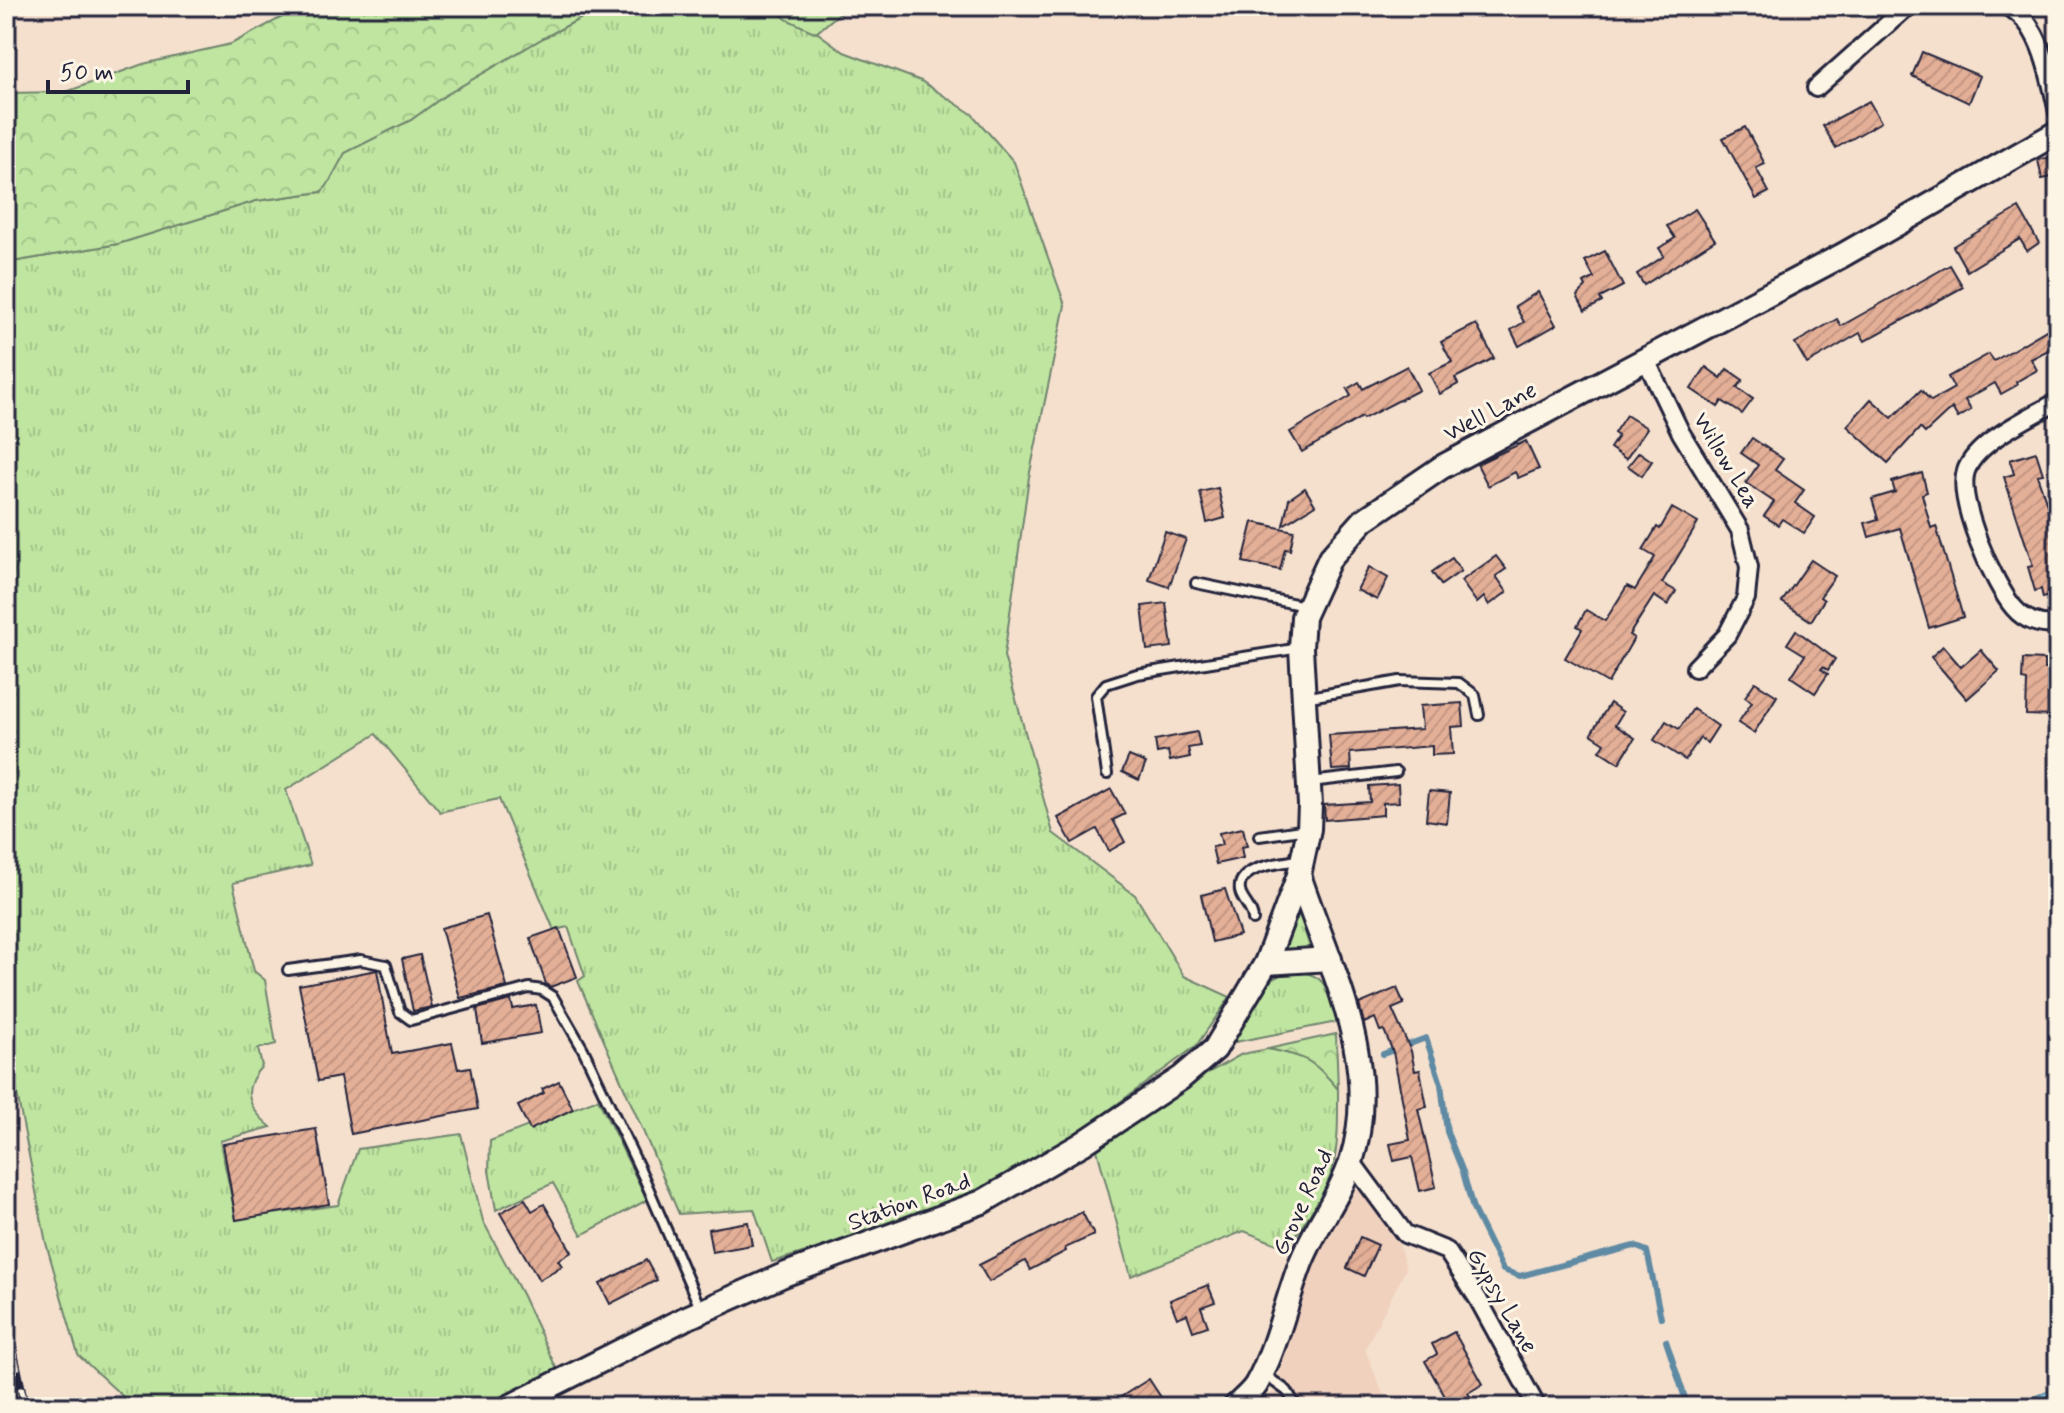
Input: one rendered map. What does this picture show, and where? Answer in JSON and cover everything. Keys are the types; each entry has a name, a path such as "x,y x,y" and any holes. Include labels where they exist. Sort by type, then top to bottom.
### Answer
{"street":[{"path":"1816,88 1908,6"},
{"path":"2006,6 2014,9 2034,33 2047,64 2058,112"},
{"name":"Well Lane","path":"1266,963 1301,867 1309,829 1310,783 1301,648 1306,606 1330,558 1364,520 1442,467 1843,255 2058,132"},
{"name":"Willow Lea","path":"1646,360 1681,433 1740,530 1749,567 1746,598 1727,635 1695,668"},
{"path":"2058,401 1982,447 1966,471 1964,484 1969,509 1991,570 2014,609 2032,622 2058,624"},
{"name":"Grove Road","path":"1235,1407 1255,1387 1305,1252 1335,1200 1351,1161 1360,1120 1360,1085 1351,1022 1301,867"},
{"path":"1266,963 1330,959"},
{"name":"Station Road","path":"509,1407 701,1311 786,1274 982,1202 1082,1144 1181,1078 1215,1049 1266,963"},
{"name":"Gypsy Lane","path":"1351,1161 1405,1234 1447,1251 1478,1299 1537,1407"}],"lane":[{"path":"1196,583 1306,606"},
{"path":"1107,774 1096,696 1106,684 1137,674 1301,648"},
{"path":"1303,698 1400,681 1459,683 1475,695 1479,715"},
{"path":"1310,783 1396,772"},
{"path":"1259,836 1309,829"},
{"path":"1253,920 1254,915 1240,891 1241,881 1260,868 1301,867"},
{"path":"288,970 361,960 386,965 400,1012 411,1020 529,988 542,990 553,997 583,1049 644,1178 701,1311"},
{"path":"1261,1373 1287,1391 1297,1407"}],"shaded area":[{"path":"1362,1190 1399,1245 1406,1269 1365,1349 1388,1407 1254,1407 1273,1393 1299,1295 1347,1198 1352,1191"}],"green space":[{"path":"303,6 604,6 444,96 411,120 345,153 321,192 256,201 118,244 6,263 6,93 66,92 143,64 231,44"},
{"path":"604,6 781,6 844,52 921,81 972,114 1014,162 1065,305 1029,477 1004,656 1053,833 1135,895 1184,976 1230,997 1196,1046 1044,1158 914,1220 772,1262 754,1209 679,1214 578,981 585,976 568,927 554,930 499,799 440,812 376,734 286,790 311,865 233,883 254,971 265,980 276,1044 258,1049 262,1066 249,1091 252,1106 271,1127 220,1141 236,1219 338,1205 358,1149 461,1134 483,1221 523,1296 559,1374 497,1407 134,1407 78,1355 46,1243 6,1037 6,263 118,244 256,201 321,192 344,153 411,120 444,96"},
{"path":"773,6 848,6 816,33 786,19"},
{"path":"1299,913 1310,948 1284,949"},
{"path":"1294,971 1321,981 1329,993 1337,1022 1230,1043 1269,981"},
{"path":"1336,1034 1338,1089 1308,1061 1268,1049"},
{"path":"1268,1049 1308,1061 1338,1089 1334,1161 1319,1201 1287,1248 1244,1231 1131,1276 1097,1150 1204,1075 1242,1054"},
{"path":"598,1099 647,1200 582,1235 553,1183 496,1210 489,1171 490,1141"}],"water":[{"path":"2058,1386 2058,1407 2030,1407 2034,1397"}],"building":[{"path":"1922,52 1980,76 1969,103 1912,76"},
{"path":"1869,101 1881,122 1836,148 1823,126"},
{"path":"1745,127 1765,164 1756,168 1769,192 1756,199 1723,138"},
{"path":"2058,155 2058,176 2042,179 2038,160"},
{"path":"2019,208 2039,243 2027,251 2020,239 1967,271 1953,246"},
{"path":"1695,209 1715,240 1644,285 1637,274 1664,256 1659,248 1675,238 1667,226"},
{"path":"1605,251 1623,286 1600,298 1602,302 1585,311 1577,296 1586,287 1584,283 1594,278 1585,261"},
{"path":"1950,265 1963,287 1865,341 1860,333 1807,364 1795,343 1837,319 1841,326"},
{"path":"1538,292 1556,325 1519,346 1511,330 1524,322 1515,306"},
{"path":"2058,323 2058,345 2031,359 2037,370 2001,394 1995,383 1965,400 1971,410 1958,418 1952,408 1925,433 1920,428 1888,463 1847,426 1871,399 1892,418 1921,390 1931,401 1954,388 1948,377 1989,354 1994,361"},
{"path":"1476,324 1494,358 1455,378 1458,384 1440,394 1429,373 1452,362 1441,342"},
{"path":"1407,366 1419,390 1362,417 1302,452 1290,432 1351,396 1347,389 1359,382 1363,389"},
{"path":"1706,367 1721,378 1727,369 1743,380 1737,388 1753,399 1742,414 1722,401 1718,407 1691,389"},
{"path":"1626,415 1647,428 1626,459 1610,448 1618,436 1614,433"},
{"path":"1752,438 1783,459 1775,470 1804,490 1795,503 1815,517 1804,533 1782,519 1778,525 1764,516 1774,502 1746,483 1758,465 1741,453"},
{"path":"1526,441 1539,469 1518,478 1515,472 1488,486 1477,464"},
{"path":"1639,452 1652,461 1642,476 1628,466"},
{"path":"2036,452 2043,474 2037,475 2058,536 2058,594 2043,598 2041,589 2035,591 2028,567 2033,566 2004,477 2014,474 2010,460"},
{"path":"1922,473 1927,492 1922,494 1931,528 1936,526 1963,617 1929,628 1900,528 1869,537 1865,523 1878,519 1872,499 1895,492 1892,482"},
{"path":"1218,488 1225,518 1207,523 1200,492"},
{"path":"1305,488 1315,505 1283,525 1289,499"},
{"path":"1672,508 1698,523 1662,583 1676,591 1668,605 1654,596 1629,635 1634,638 1608,683 1565,658 1582,629 1577,626 1586,610 1605,621 1627,586 1635,590 1655,557 1643,550"},
{"path":"1253,522 1294,531 1290,550 1285,549 1280,570 1243,562"},
{"path":"1165,532 1186,539 1169,587 1149,580"},
{"path":"1496,556 1506,569 1496,576 1507,592 1489,605 1484,597 1477,603 1461,581"},
{"path":"1452,558 1461,571 1441,585 1432,572"},
{"path":"1811,560 1835,576 1820,597 1824,600 1811,621 1782,602"},
{"path":"1369,567 1388,578 1377,600 1357,590"},
{"path":"1166,603 1172,647 1147,650 1142,606"},
{"path":"1796,630 1835,659 1828,670 1821,669 1828,674 1815,693 1791,677 1805,655 1787,644"},
{"path":"1943,646 1961,667 1981,650 1999,671 1967,699 1931,657"},
{"path":"2023,659 2044,660 2044,669 2056,669 2054,716 2026,715 2027,681 2022,680"},
{"path":"1755,682 1777,696 1754,733 1738,723 1752,702 1745,697"},
{"path":"1462,703 1464,726 1451,727 1453,754 1432,755 1432,746 1350,753 1351,769 1332,770 1329,735 1422,729 1420,706"},
{"path":"1610,703 1623,712 1615,725 1635,738 1619,763 1600,751 1605,743 1591,734"},
{"path":"1693,709 1718,726 1707,743 1700,738 1685,760 1654,740 1666,721 1679,729"},
{"path":"1197,732 1200,746 1188,748 1190,757 1170,761 1168,751 1157,753 1155,740"},
{"path":"1129,756 1146,763 1139,780 1122,772"},
{"path":"1398,784 1399,802 1383,803 1383,815 1325,820 1324,805 1370,802 1369,786"},
{"path":"1111,789 1125,814 1113,820 1125,842 1109,851 1097,829 1072,843 1058,818"},
{"path":"1429,791 1450,793 1447,823 1426,820"},
{"path":"1243,828 1247,846 1241,847 1243,858 1216,864 1212,847 1222,845 1219,833"},
{"path":"1225,889 1240,935 1212,942 1201,895"},
{"path":"487,915 507,987 460,998 441,928"},
{"path":"559,928 577,977 550,987 546,984 530,938"},
{"path":"420,955 432,1007 413,1011 402,959"},
{"path":"377,970 392,1054 452,1043 458,1069 470,1067 478,1109 351,1134 340,1077 318,1081 299,985"},
{"path":"1397,988 1404,1004 1392,1009 1411,1051 1415,1071 1420,1070 1427,1107 1418,1109 1436,1187 1420,1191 1412,1157 1394,1161 1390,1144 1410,1140 1393,1052 1375,1018 1364,1023 1359,1004"},
{"path":"511,1000 513,1009 536,1005 541,1033 482,1043 477,1009"},
{"path":"559,1081 573,1109 530,1130 518,1106 544,1093 542,1089"},
{"path":"316,1129 329,1204 236,1220 223,1144"},
{"path":"525,1199 532,1211 544,1204 572,1252 558,1260 562,1266 539,1280 500,1213"},
{"path":"1082,1212 1094,1235 1065,1248 1066,1251 1030,1270 1025,1261 989,1282 979,1265"},
{"path":"748,1222 752,1245 712,1252 708,1229"},
{"path":"1360,1237 1378,1245 1364,1276 1347,1268"},
{"path":"646,1260 657,1280 610,1304 600,1284"},
{"path":"1208,1285 1215,1302 1201,1307 1208,1326 1193,1331 1187,1314 1177,1318 1170,1300"},
{"path":"1454,1332 1483,1384 1468,1393 1476,1407 1451,1407 1425,1361 1437,1354 1432,1344"},
{"path":"1149,1379 1164,1402 1156,1407 1105,1407"}],"waterway":[{"path":"1383,1054 1426,1038 1441,1084 1447,1132 1473,1209 1503,1270 1520,1276 1634,1246 1647,1251 1661,1318"},
{"path":"1666,1341 1688,1407"}],"railway":[{"path":"6,1317 25,1407"}]}
